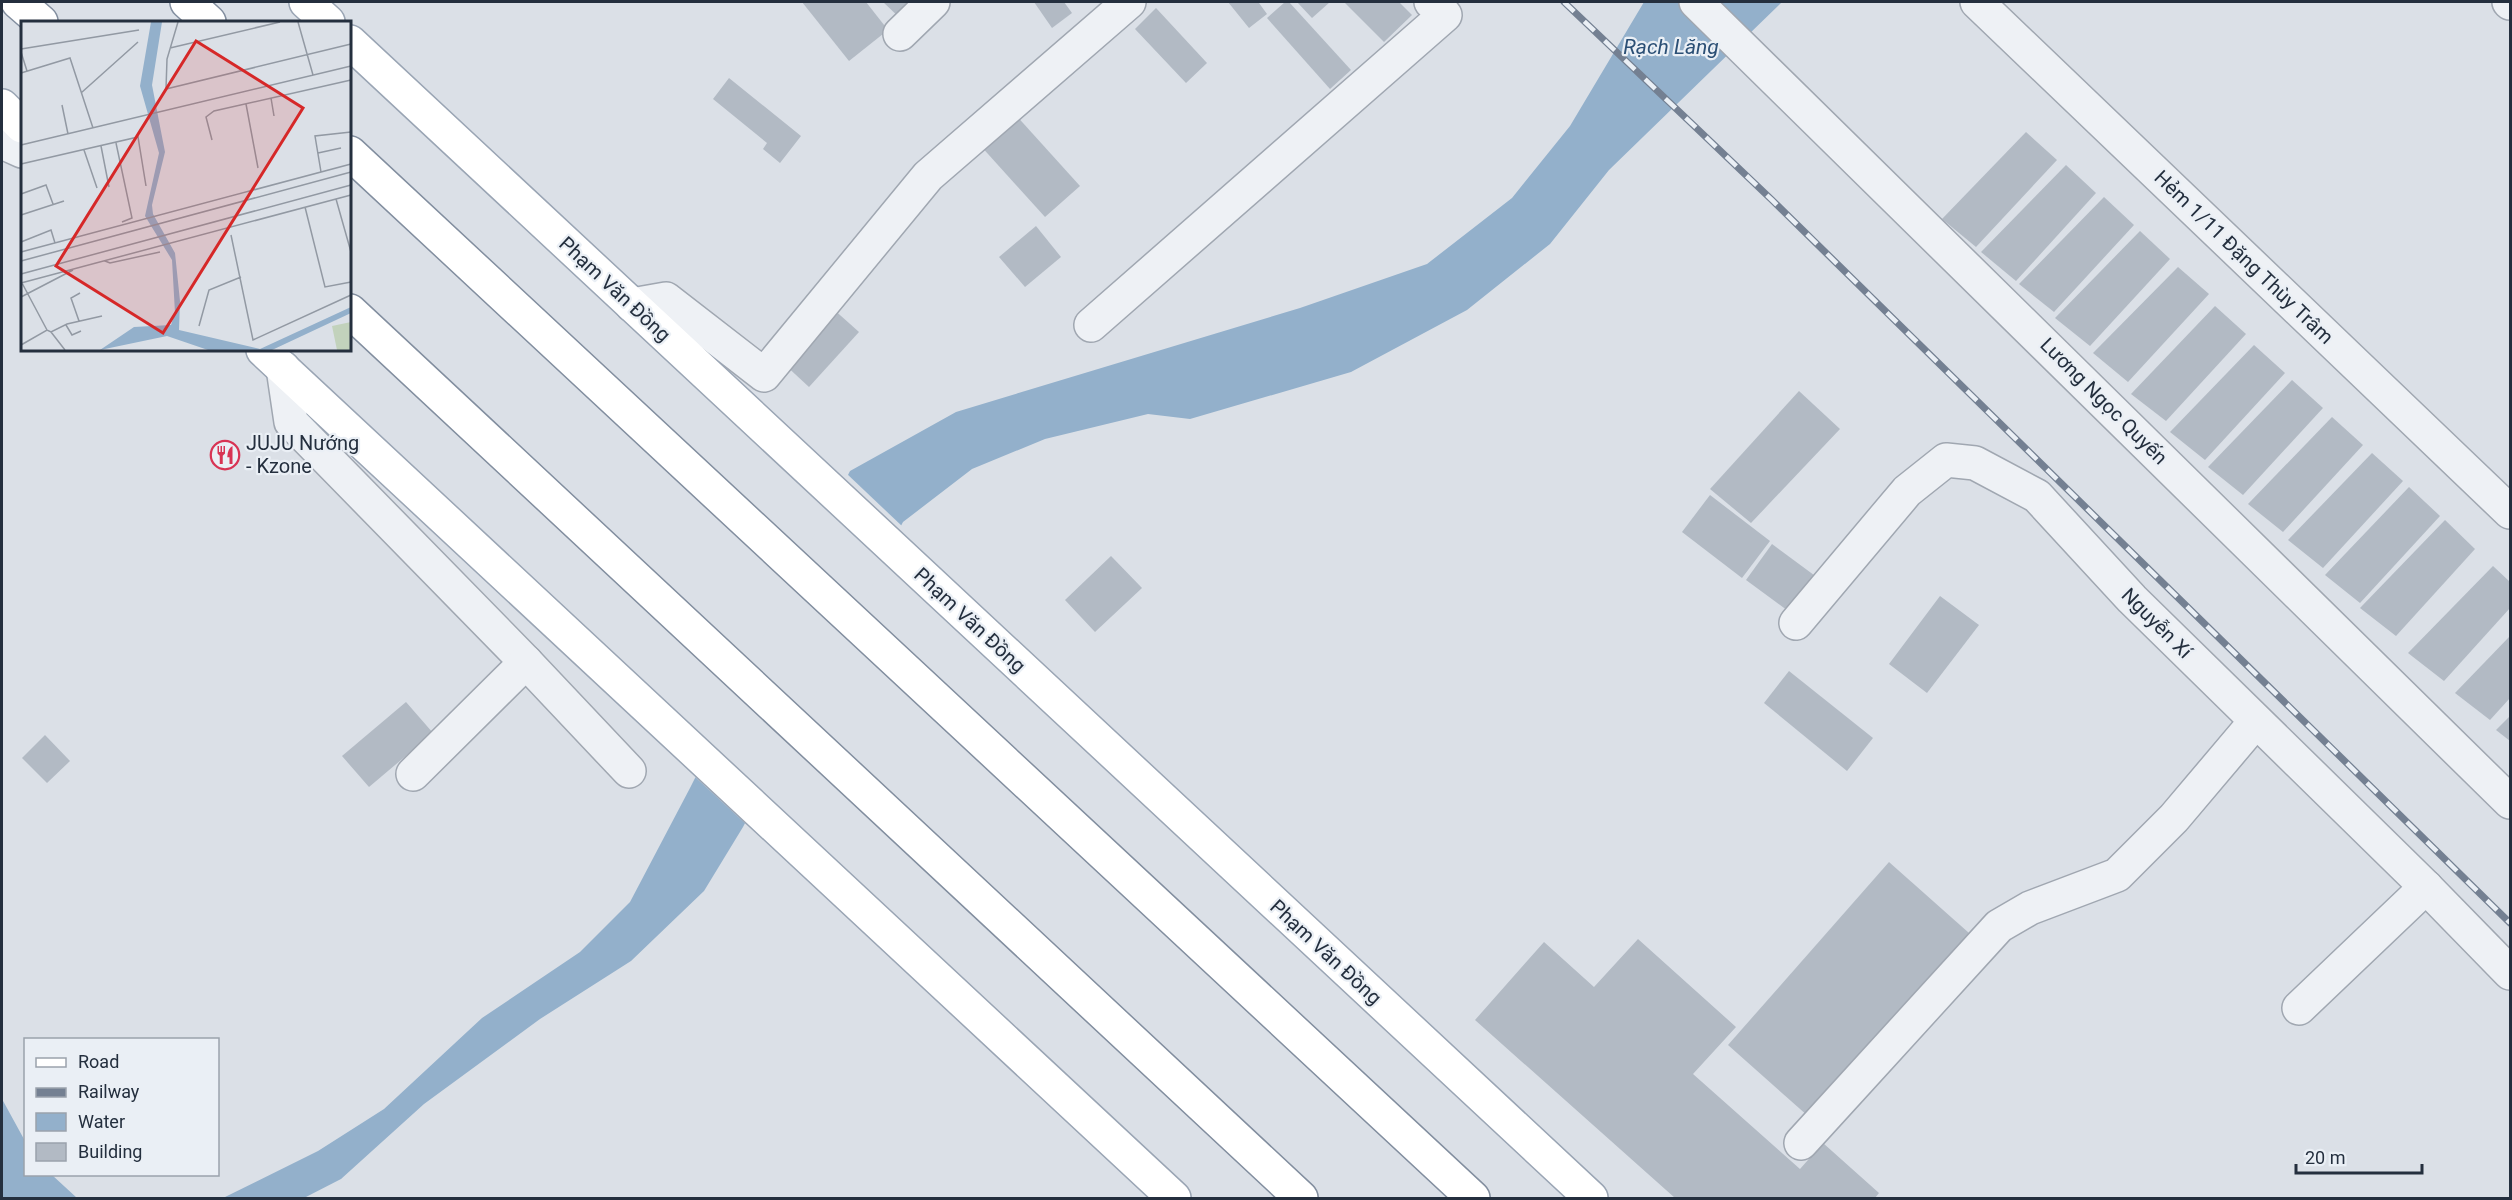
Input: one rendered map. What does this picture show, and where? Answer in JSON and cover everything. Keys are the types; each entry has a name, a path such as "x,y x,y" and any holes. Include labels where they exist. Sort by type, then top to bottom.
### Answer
{"main road":[{"path":"18,2 40,21"},
{"path":"187,2 208,21"},
{"path":"306,2 327,21"},
{"name":"Phạm Văn Đồng","path":"351,43 1591,1198"},
{"path":"2,106 21,125"},
{"path":"351,154 1473,1198"},
{"path":"351,312 1302,1198"},
{"path":"273,359 1174,1198"}],"street":[{"path":"900,34 933,2"},
{"path":"643,315 666,299 764,375 928,176 1129,2"},
{"path":"1091,325 1445,15 1431,2"},
{"name":"Lương Ngọc Quyến","path":"1696,2 2511,802"},
{"name":"Hẻm 1/11 Đặng Thùy Trâm","path":"1977,2 2511,512"},
{"path":"2,142 21,151"},
{"path":"273,359 291,422 630,771"},
{"name":"Nguyễn Xí","path":"1796,623 1907,491 1946,460 1976,463 2037,496 2132,599 2511,973"},
{"path":"413,774 526,662"},
{"path":"1801,1143 1999,926 2030,908 2116,875 2174,818 2256,721"},
{"path":"2299,1008 2426,887"}],"water":[{"name":"Rạch Lăng","path":"1644,2 1782,2 1609,170 1550,244 1467,310 1351,372 1190,419 1148,414 1045,439 972,469 903,522 743,827 704,891 631,961 540,1019 424,1104 341,1179 304,1198 223,1198 318,1151 384,1109 482,1018 580,952 630,902 850,471 956,412 1300,308 1427,264 1512,198 1570,126"},
{"path":"2,1099 24,1139 24,1176 53,1176 77,1198 2,1198"}],"pier":[{"path":"846,473 903,527 747,825 693,775"}],"building":[{"path":"802,2 866,2 888,30 849,61"},
{"path":"883,2 918,2 901,19"},
{"path":"1034,2 1064,2 1072,13 1052,28"},
{"path":"1228,2 1261,2 1259,3 1267,14 1249,28"},
{"path":"1285,2 1289,2 1351,70 1330,89 1267,18"},
{"path":"1297,2 1330,2 1312,18"},
{"path":"1344,2 1399,2 1412,15 1384,42"},
{"path":"1156,8 1207,63 1186,83 1135,29"},
{"path":"729,78 801,136 780,163 763,149 767,143 713,99"},
{"path":"1014,113 1080,186 1045,217 979,144"},
{"path":"2026,132 2057,160 1976,247 1942,219"},
{"path":"2066,165 2096,193 2016,281 1981,252"},
{"path":"2104,197 2134,225 2054,312 2019,284"},
{"path":"1036,226 1061,257 1025,287 999,257"},
{"path":"2140,231 2170,259 2090,346 2055,318"},
{"path":"2178,267 2209,294 2128,382 2093,353"},
{"path":"2215,306 2246,334 2166,421 2131,394"},
{"path":"831,307 859,332 809,387 782,362"},
{"path":"2254,345 2285,373 2205,460 2170,432"},
{"path":"2292,380 2323,408 2243,495 2208,467"},
{"path":"1799,391 1840,429 1751,523 1710,489"},
{"path":"2332,417 2363,445 2283,532 2248,504"},
{"path":"2372,453 2403,481 2323,568 2288,540"},
{"path":"2409,487 2440,516 2360,603 2325,575"},
{"path":"1710,495 1770,541 1742,578 1682,532"},
{"path":"2445,520 2475,549 2396,636 2360,608"},
{"path":"1772,544 1822,581 1795,616 1746,580"},
{"path":"1111,556 1142,588 1095,632 1065,600"},
{"path":"2493,566 2510,582 2510,608 2444,681 2408,653"},
{"path":"1940,596 1979,625 1927,693 1889,664"},
{"path":"2510,636 2510,698 2490,720 2455,693"},
{"path":"1789,671 1873,738 1847,771 1764,703"},
{"path":"406,702 433,733 369,787 342,756"},
{"path":"2510,716 2510,741 2496,730"},
{"path":"45,735 70,761 47,783 22,758"},
{"path":"1889,862 1978,941 1817,1124 1728,1045"},
{"path":"1638,939 1736,1027 1693,1074 1800,1169 1823,1143 1879,1193 1875,1198 1675,1198 1475,1020 1544,942 1594,987"}],"railway":[{"path":"1564,2 1772,200 2510,923"}],"place":[{"name":"JUJU Nướng - Kzone","path":"225,455"}]}
